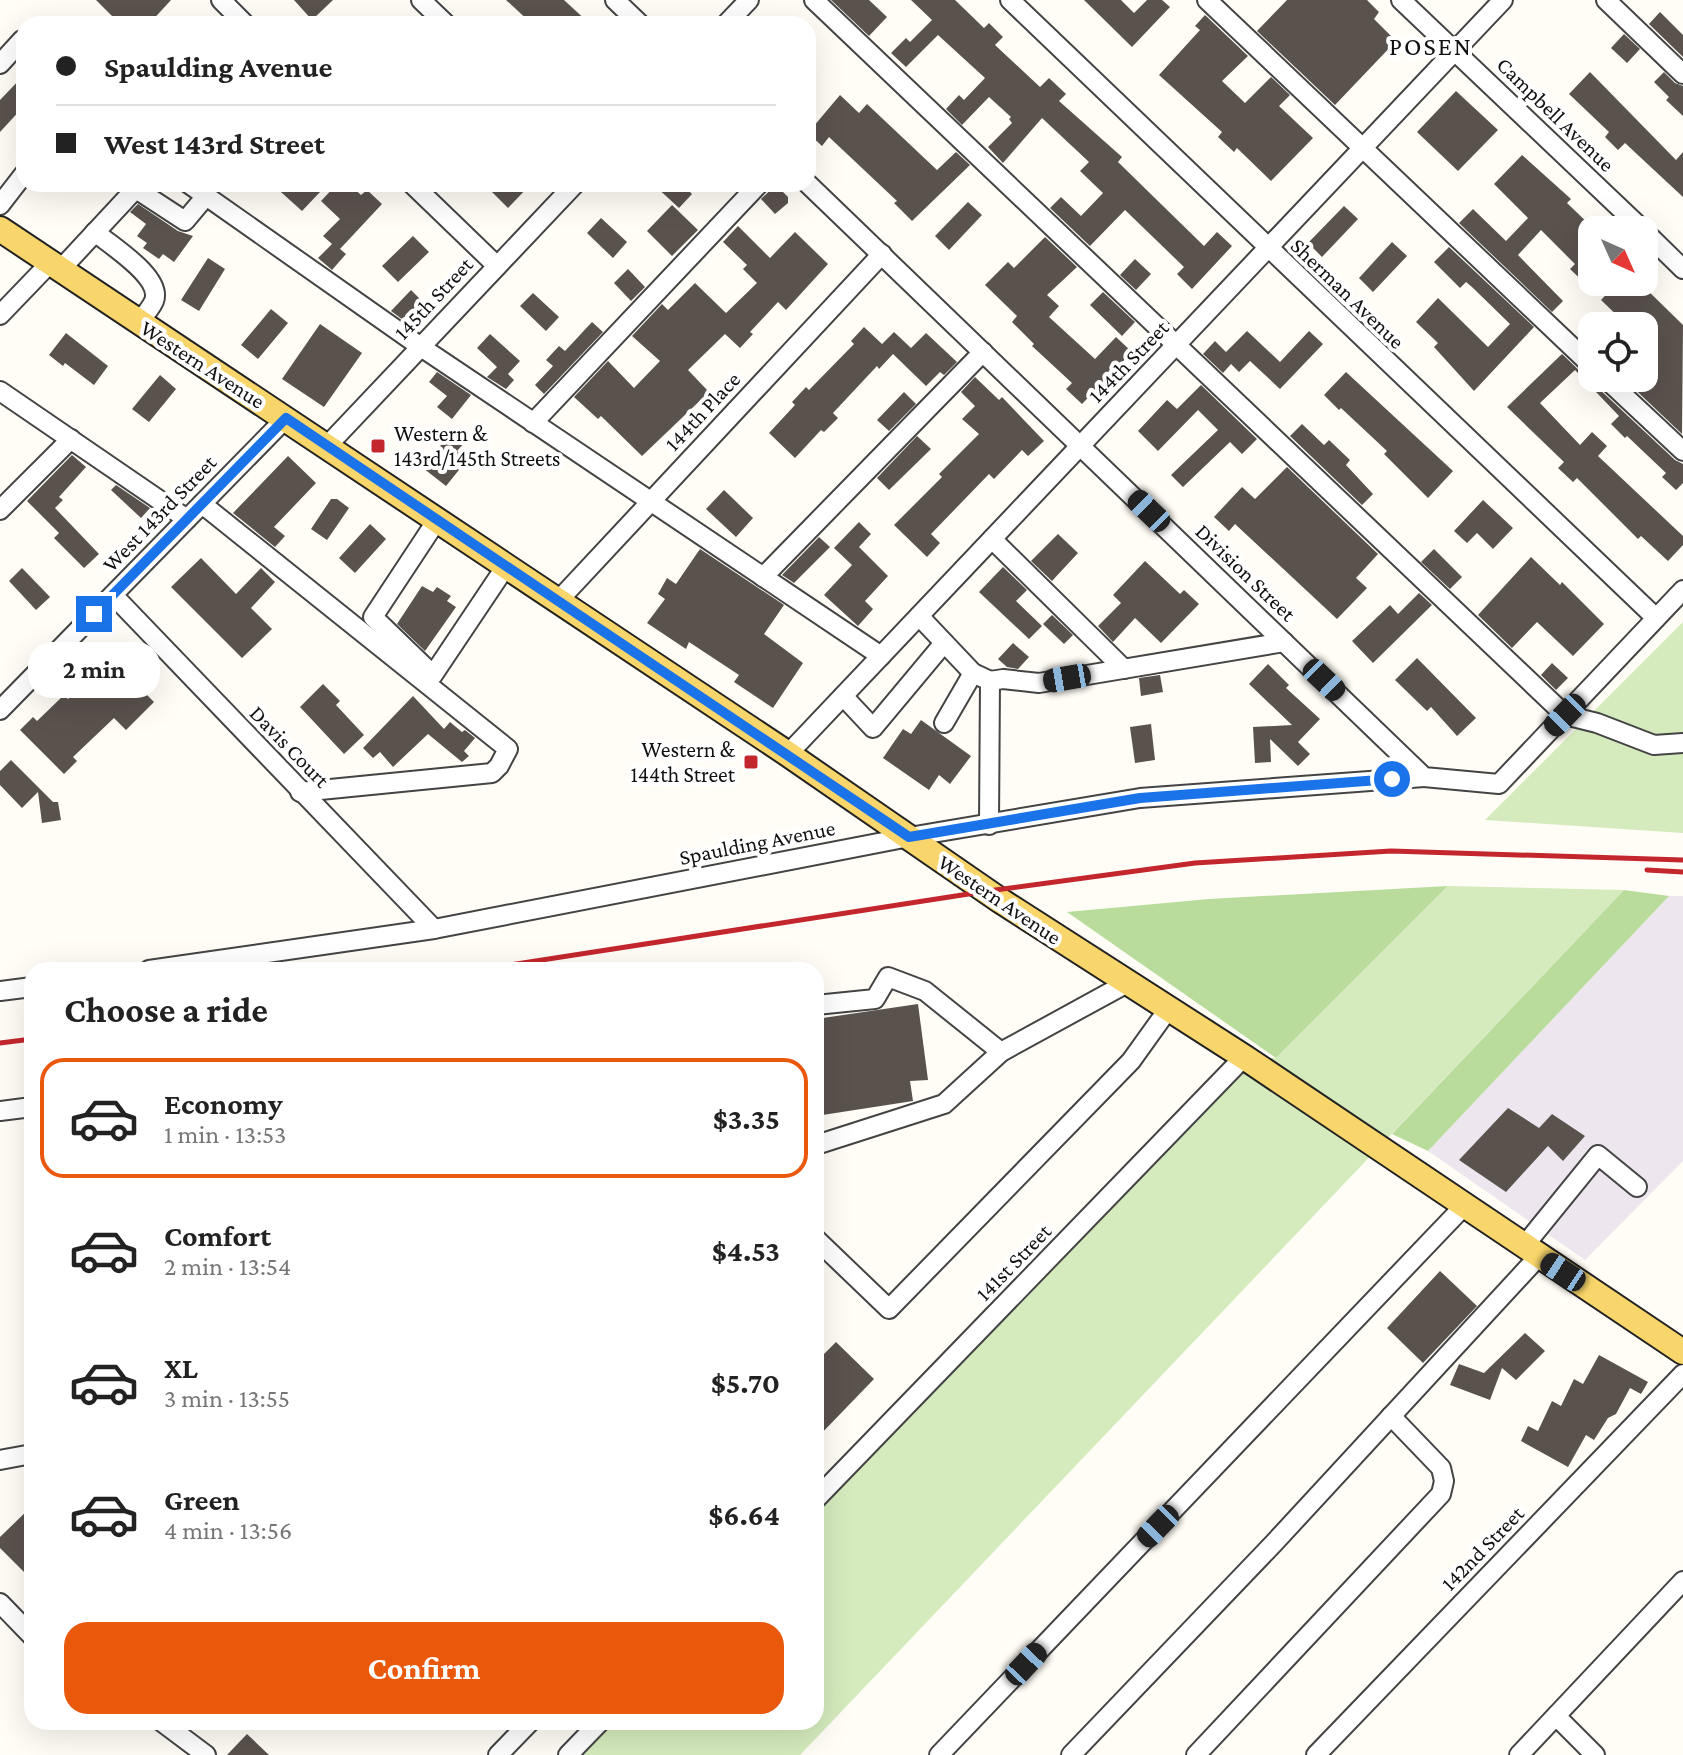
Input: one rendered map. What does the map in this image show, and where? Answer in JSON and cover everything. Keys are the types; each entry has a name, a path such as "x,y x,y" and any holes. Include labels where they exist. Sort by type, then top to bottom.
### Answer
{"main road":[{"name":"Western Avenue","path":"0,229 788,754 1001,901 1244,1057 1683,1352"}],"street":[{"path":"221,0 237,16"},
{"path":"421,0 438,16"},
{"path":"615,0 632,16"},
{"path":"734,16 749,0"},
{"path":"814,0 1565,715 1597,723 1654,745 1683,743"},
{"name":"Sherman Avenue","path":"1010,0 1656,618"},
{"path":"1207,0 1578,353"},
{"name":"Campbell Avenue","path":"1401,0 1627,216"},
{"name":"144th Street","path":"788,754 1503,0"},
{"path":"1606,0 1683,74"},
{"path":"0,64 16,47"},
{"path":"0,205 16,184"},
{"path":"0,315 95,232 132,192"},
{"path":"146,192 185,221 206,196"},
{"path":"200,192 421,347 881,656"},
{"path":"420,192 497,266"},
{"name":"145th Street","path":"327,446 567,192"},
{"path":"533,423 751,192"},
{"name":"Division Street","path":"816,192 1424,777"},
{"path":"95,232 138,266 155,290 154,301 139,322"},
{"name":"Campbell Avenue","path":"1658,245 1683,269"},
{"name":"144th Place","path":"558,601 882,254"},
{"path":"763,577 983,352"},
{"path":"0,391 187,519"},
{"path":"1620,392 1683,451"},
{"name":"West 143rd Street","path":"0,710 286,418"},
{"path":"0,510 71,439"},
{"path":"202,504 508,749 492,773 300,792"},
{"path":"437,520 373,617 433,675 506,566"},
{"path":"992,539 1124,669"},
{"path":"1424,777 1499,784 1683,590"},
{"name":"Davis Court","path":"113,595 434,929"},
{"path":"919,616 981,677 1039,683 1284,642"},
{"path":"843,696 873,728 944,643"},
{"path":"944,723 981,677"},
{"path":"981,677 989,825"},
{"name":"Spaulding Avenue","path":"205,962 434,929 909,837 1140,798 1424,777"},
{"path":"824,1004 875,999 888,977 925,991 1001,1052"},
{"path":"824,1142 944,1104 1001,1052 1129,982"},
{"path":"0,991 24,988"},
{"path":"824,1247 889,1309 1131,1061 1169,1008"},
{"name":"141st Street","path":"824,1491 1244,1057"},
{"path":"0,1111 24,1108"},
{"path":"1071,1755 1391,1416 1531,1251 1598,1155 1637,1187"},
{"path":"939,1755 1464,1206"},
{"name":"142nd Street","path":"1316,1755 1683,1374"},
{"path":"1196,1755 1441,1494 1444,1481 1441,1468 1391,1416"},
{"path":"0,1460 24,1456"},
{"path":"1519,1755 1683,1581"},
{"path":"0,1603 24,1628"},
{"path":"1556,1716 1595,1755"},
{"path":"173,1730 206,1755"},
{"path":"498,1755 522,1730"},
{"path":"568,1755 592,1730"}],"shaded area":[{"path":"1669,896 1683,896 1683,1161 1585,1260 1428,1151"}],"green space":[{"path":"1683,622 1683,833 1485,820"},
{"path":"1448,886 1624,890 824,1730 824,1491 1244,1057 1276,1058"},
{"path":"1448,886 1276,1058 1067,912 1209,899"},
{"path":"1624,890 1669,896 1428,1151 1392,1134"},
{"path":"592,1730 824,1730 800,1755 568,1755"}],"building":[{"path":"96,0 171,0 156,16 112,16"},
{"path":"294,0 333,0 316,16 308,16"},
{"path":"506,0 564,0 581,16 523,16"},
{"path":"831,0 869,0 887,17 869,36"},
{"path":"911,0 955,0 984,28 989,23 1003,37 995,45 1040,87 1049,78 1066,94 1059,101 1122,157 1118,162 1204,246 1217,232 1232,246 1192,289 1177,274 1184,267 1125,210 1090,246 1050,208 1061,197 1081,216 1103,193 1080,171 1089,162 1042,118 1003,163 988,147 1012,123 1011,117 989,97 962,125 946,109 959,95 964,100 985,78 938,35 906,67 891,53 906,38 910,42 932,20"},
{"path":"1084,0 1121,0 1134,13 1147,0 1162,0 1170,7 1132,47"},
{"path":"1287,0 1367,0 1379,12 1374,19 1396,41 1335,105 1257,31"},
{"path":"1660,12 1683,35 1683,57 1649,24"},
{"path":"1205,15 1248,56 1222,81 1245,103 1271,77 1290,95 1279,106 1313,138 1271,181 1237,148 1234,152 1218,137 1222,132 1159,75 1200,30 1195,26"},
{"path":"1624,34 1640,49 1627,63 1611,48"},
{"path":"1590,72 1676,160 1683,152 1683,197 1625,143 1618,150 1605,137 1609,132 1569,94"},
{"path":"1664,72 1683,86 1683,116 1666,100 1669,97 1654,82"},
{"path":"16,83 16,115 0,132 0,100"},
{"path":"1456,91 1498,130 1458,171 1417,132"},
{"path":"840,95 859,113 867,104 937,170 956,152 970,165 912,221 894,203 897,201 829,137 822,146 816,140 816,124"},
{"path":"1522,155 1571,199 1567,203 1581,216 1578,216 1578,277 1570,269 1575,264 1541,230 1518,255 1563,301 1552,312 1459,223 1473,209 1506,241 1528,218 1494,184"},
{"path":"281,192 320,192 302,211"},
{"path":"329,192 358,192 361,195 369,192 382,204 340,249 346,254 332,270 318,258 332,244 323,236 340,219 321,201"},
{"path":"492,192 523,192 508,208"},
{"path":"662,192 690,192 692,194 679,208"},
{"path":"768,192 783,192 788,197 788,203 775,214 761,199"},
{"path":"968,202 982,215 949,250 935,236"},
{"path":"138,204 178,231 193,236 174,262 163,254 159,259 143,248 147,243 137,236 146,224 130,212"},
{"path":"672,205 698,230 672,256 647,231"},
{"path":"1344,206 1358,219 1322,257 1308,243"},
{"path":"601,218 627,242 613,258 587,233"},
{"path":"738,226 770,258 795,232 828,264 786,310 778,302 750,332 753,334 740,348 725,334 688,370 709,392 642,456 601,416 598,419 574,397 608,361 634,388 660,361 632,336 662,304 668,310 695,283 726,313 757,283 743,269 747,265 723,242"},
{"path":"413,236 429,252 398,282 382,266"},
{"path":"1045,237 1077,267 1047,295 1059,306 1049,317 1095,359 1116,337 1132,352 1082,404 1066,389 1072,383 1032,346 1034,344 1012,322 1017,316 985,285 1008,262 1014,268"},
{"path":"1392,242 1407,256 1373,292 1359,278"},
{"path":"1449,247 1534,327 1474,391 1434,347 1438,343 1416,322 1438,298 1488,347 1510,324 1466,282 1460,288 1434,262"},
{"path":"208,258 225,269 199,311 181,300"},
{"path":"1135,259 1151,274 1136,290 1120,275"},
{"path":"628,269 645,287 631,301 614,283"},
{"path":"411,290 428,307 410,325 391,311"},
{"path":"1103,292 1135,322 1122,336 1090,305"},
{"path":"533,293 559,317 546,331 520,306"},
{"path":"1605,296 1653,296 1683,325 1682,434 1638,392 1658,392 1658,312 1613,312 1601,300"},
{"path":"271,309 288,323 258,359 241,345"},
{"path":"592,322 603,332 544,394 535,385 553,366 546,360 559,346 565,351"},
{"path":"320,324 362,353 324,407 282,379"},
{"path":"864,327 882,344 894,332 911,348 926,333 957,362 944,375 940,372 926,386 893,354 879,369 877,366 833,413 838,418 824,432 821,430 795,458 769,433 795,405 792,402 806,387 809,390 854,344 851,341"},
{"path":"1247,331 1280,362 1309,331 1323,344 1280,389 1250,361 1239,372 1231,364 1223,373 1203,354 1215,341 1226,352"},
{"path":"66,333 108,366 94,385 49,355"},
{"path":"490,334 520,361 508,374 514,380 506,389 487,377 497,367 477,348"},
{"path":"1562,354 1578,369 1578,373 1575,370 1540,403 1580,445 1592,432 1607,446 1598,456 1683,536 1683,545 1668,561 1641,536 1638,539 1577,478 1573,482 1558,468 1564,462 1507,407"},
{"path":"437,372 471,395 452,419 437,407 447,396 429,382"},
{"path":"1346,372 1453,471 1428,498 1384,454 1387,451 1324,395"},
{"path":"160,375 176,389 149,422 132,409"},
{"path":"975,377 999,400 1002,397 1044,441 1028,456 1022,450 994,479 989,474 931,534 940,543 927,557 894,525 979,434 962,419 975,406 961,392"},
{"path":"1201,385 1257,439 1242,454 1230,442 1183,487 1171,475 1218,430 1198,410 1158,451 1138,431 1167,400 1177,409"},
{"path":"904,392 916,404 889,431 877,420"},
{"path":"1596,392 1602,392 1683,464 1683,483 1676,490 1662,477 1666,473 1611,424 1619,416"},
{"path":"1302,424 1324,445 1329,440 1350,460 1346,465 1373,494 1362,505 1290,436"},
{"path":"452,431 465,442 457,451 467,460 446,486 423,468"},
{"path":"917,436 931,449 889,490 877,478"},
{"path":"72,455 86,467 59,497 63,500 55,508 99,554 84,568 54,538 59,533 27,501"},
{"path":"288,456 316,483 274,527 285,536 275,547 233,513"},
{"path":"1287,467 1378,554 1356,578 1367,588 1337,619 1235,524 1229,531 1214,517 1242,487 1255,499"},
{"path":"116,485 150,508 141,518 111,490"},
{"path":"724,490 753,518 736,537 706,509"},
{"path":"331,499 337,499 349,508 327,540 311,529"},
{"path":"1483,500 1513,528 1493,549 1477,533 1467,543 1454,531"},
{"path":"859,522 871,534 859,547 888,576 865,601 873,609 858,626 824,595 852,565 834,548"},
{"path":"370,524 386,539 355,573 339,558"},
{"path":"1058,534 1078,553 1052,581 1031,561"},
{"path":"819,537 830,547 794,583 782,575"},
{"path":"700,549 784,605 764,634 803,663 773,708 734,682 739,675 689,642 686,649 647,623 665,599 658,594 667,578 676,584"},
{"path":"1434,549 1462,577 1450,589 1421,562"},
{"path":"1531,557 1560,585 1562,582 1604,624 1573,656 1537,622 1512,648 1478,615"},
{"path":"201,558 236,594 261,568 275,582 251,608 272,629 242,658 171,587"},
{"path":"1145,561 1180,594 1184,590 1199,604 1161,643 1135,618 1113,642 1098,626 1121,603 1113,595"},
{"path":"1003,567 1027,590 1016,601 1042,626 1029,639 979,592"},
{"path":"22,568 50,597 36,610 9,581"},
{"path":"422,586 433,592 437,587 451,596 447,601 456,607 425,651 397,624"},
{"path":"1419,593 1432,605 1373,663 1352,641 1390,605 1398,614"},
{"path":"1052,615 1073,635 1064,644 1043,624"},
{"path":"1013,643 1029,657 1018,669 1007,667 998,659"},
{"path":"106,646 128,669 124,672 154,702 126,730 114,718 73,757 77,761 64,774 20,730 33,717 37,721 64,695 68,699 89,679 80,670"},
{"path":"1417,658 1476,718 1457,736 1431,707 1427,711 1395,680"},
{"path":"1552,663 1568,678 1556,690 1541,675"},
{"path":"1268,664 1289,685 1286,688 1320,719 1298,742 1310,754 1298,766 1270,739 1271,762 1255,763 1253,727 1292,725 1249,684"},
{"path":"1160,675 1163,692 1141,696 1139,678"},
{"path":"323,684 340,701 336,705 364,735 344,754 300,707"},
{"path":"413,696 444,729 450,722 475,738 464,751 469,756 462,762 428,734 393,767 380,752 373,758 363,748"},
{"path":"921,720 971,756 950,784 939,775 929,790 883,758 903,729 911,734"},
{"path":"1151,724 1155,760 1135,763 1130,727"},
{"path":"11,760 53,802 58,802 61,820 42,823 38,792 22,808 0,785 0,771"},
{"path":"918,1004 928,1080 910,1081 913,1101 824,1115 824,1018"},
{"path":"1508,1108 1539,1128 1552,1114 1585,1136 1563,1161 1548,1146 1506,1192 1459,1160"},
{"path":"1440,1271 1477,1306 1423,1363 1387,1328"},
{"path":"1525,1333 1545,1351 1516,1380 1502,1368 1490,1400 1450,1385 1459,1364 1484,1373"},
{"path":"836,1342 874,1379 824,1431 824,1354"},
{"path":"1599,1355 1648,1382 1641,1394 1630,1388 1616,1414 1608,1418 1594,1440 1586,1435 1568,1467 1521,1441 1528,1426 1538,1431 1552,1401 1561,1406 1574,1379 1583,1384"},
{"path":"24,1514 24,1572 0,1548 0,1537"},
{"path":"247,1734 269,1755 227,1755"}],"railway":[{"path":"529,962 988,891 1195,863 1391,851 1683,860"},
{"path":"1647,870 1683,872"},
{"path":"0,1043 24,1040"}],"place":[{"name":"Western & 143rd/145th Streets","path":"378,446"},
{"name":"Western & 144th Street","path":"751,762"}],"district":[{"name":"POSEN","path":"1431,46"}],"route":[{"path":"94,614 286,418 909,837 1140,798 1392,779"}]}
